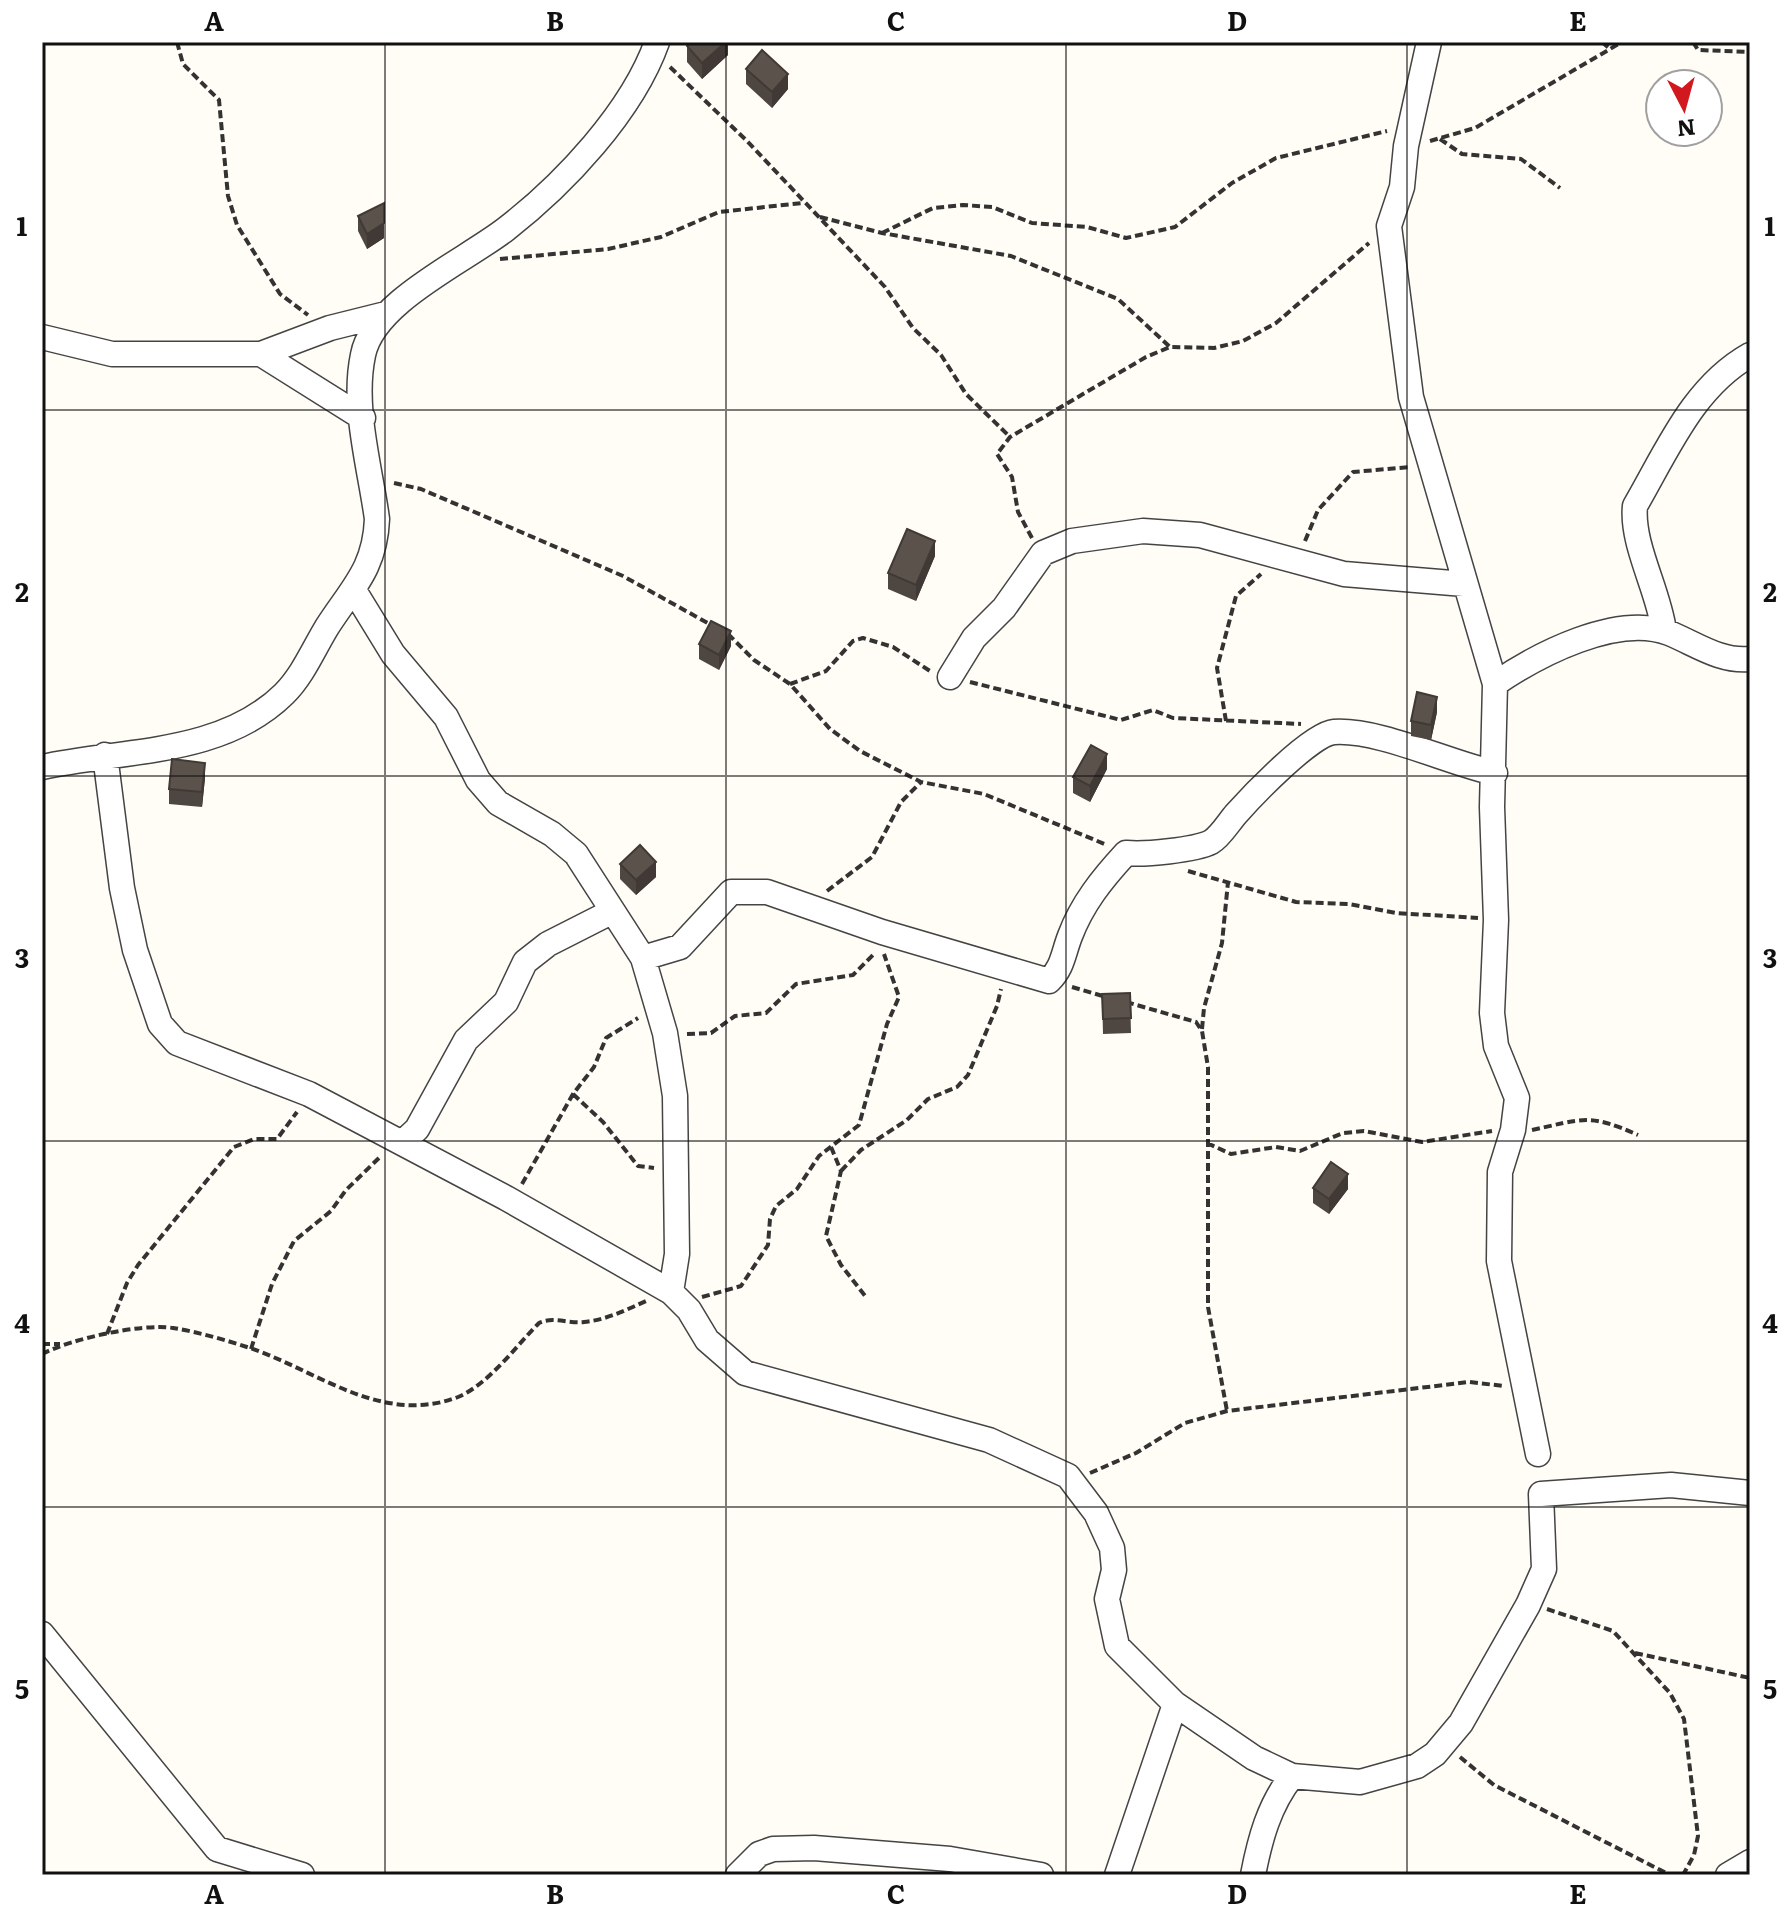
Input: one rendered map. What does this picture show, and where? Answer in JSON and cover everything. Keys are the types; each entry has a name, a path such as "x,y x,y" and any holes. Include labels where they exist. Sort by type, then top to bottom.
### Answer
{"street":[{"path":"1429,42 1409,136 1402,187 1389,226 1411,397 1495,684 1492,807 1496,920 1492,1013 1496,1046 1517,1098 1513,1130 1500,1172 1499,1261 1538,1454"},
{"path":"42,767 146,750 238,729 284,694 355,592 376,539 360,380 369,337 386,314 505,231 552,190 593,147 656,47"},
{"path":"42,337 112,354 261,354 330,328 386,314"},
{"path":"261,354 363,418"},
{"path":"1664,631 1660,603 1633,523 1635,506 1695,402 1731,365 1750,355"},
{"path":"950,677 974,638 1004,608 1043,553 1072,541 1143,531 1200,535 1344,574 1464,584"},
{"path":"355,592 393,654 446,717 478,780 498,803 552,834 576,854 597,881 611,912 643,958 665,1033 675,1096 677,1254 671,1292"},
{"path":"1495,684 1516,669 1594,634 1632,628 1664,631 1731,661 1750,659"},
{"path":"643,958 680,947 731,892 767,892 1049,981 1061,969 1070,936 1094,888 1126,853 1141,855 1212,841 1262,784 1332,732 1395,742 1495,773"},
{"path":"105,755 122,888 135,950 160,1024 177,1043 309,1094 506,1198 671,1292 689,1310 707,1340 745,1373 989,1440 1068,1476 1096,1513 1112,1548 1114,1570 1107,1599 1117,1646 1175,1704 1254,1758 1292,1776 1360,1782 1417,1766 1435,1754 1461,1723 1528,1605 1544,1569 1541,1494 1671,1485 1750,1493"},
{"path":"399,1141 417,1129 466,1040 506,1002 525,962 548,944 611,912"},
{"path":"42,1634 217,1849 220,1875"},
{"path":"1117,1875 1175,1704"},
{"path":"1253,1875 1259,1843 1277,1795 1292,1776"},
{"path":"738,1875 759,1854 773,1849 814,1848 950,1859 1041,1875"},
{"path":"217,1849 302,1875"},
{"path":"1728,1875 1750,1862"}],"path":[{"path":"177,42 183,64 219,100 228,196 237,225 280,294 330,328"},
{"path":"1602,42 1610,49"},
{"path":"882,233 933,208 963,205 992,207 1032,223 1087,227 1126,238 1175,227 1232,183 1276,158 1409,136 1440,139 1475,128 1622,42"},
{"path":"1693,42 1698,50 1750,52"},
{"path":"656,47 885,287 913,328 941,355 966,394 1010,437"},
{"path":"1440,139 1462,154 1521,159 1560,188"},
{"path":"464,257 501,259 608,249 661,237 719,212 802,203"},
{"path":"820,217 882,233 1011,256 1118,299 1170,347"},
{"path":"1043,553 1018,512 1012,477 997,454 1010,437 1146,357 1170,347 1214,348 1243,341 1276,323 1389,226"},
{"path":"1226,721 1217,668 1236,596 1288,560 1318,510 1353,472 1412,467 1428,460"},
{"path":"372,478 421,489 623,576 726,633 754,660 790,684 830,729 860,751 921,782 984,794 1126,853"},
{"path":"790,684 826,671 853,641 863,638 893,647 928,670 950,677 1121,720 1153,710 1173,718 1301,724 1332,732"},
{"path":"805,906 872,857 901,802 921,782"},
{"path":"1184,870 1296,902 1349,904 1396,913 1496,920"},
{"path":"1227,1411 1208,1307 1208,1067 1202,1031 1204,1008 1222,943 1228,882"},
{"path":"665,1033 711,1033 735,1016 766,1013 796,984 853,975 881,946 899,997 887,1024 859,1125 819,1156 797,1189 776,1206 770,1219 768,1245 741,1286 707,1294 689,1310"},
{"path":"866,1297 841,1265 826,1236 841,1171 861,1150 907,1120 928,1099 957,1087 968,1075 997,1006 1004,969"},
{"path":"1049,981 1107,997"},
{"path":"1122,1001 1196,1022 1202,1031"},
{"path":"506,1198 518,1192 573,1094 594,1067 606,1038 658,1005"},
{"path":"107,1334 127,1283 138,1265 234,1147 254,1139 277,1139 309,1094"},
{"path":"573,1094 603,1122 638,1166 652,1169 674,1159"},
{"path":"1207,1143 1231,1154 1276,1147 1300,1151 1343,1133 1364,1131 1422,1142 1582,1119 1603,1119 1638,1135"},
{"path":"251,1349 272,1284 294,1241 331,1211 346,1190 399,1141"},
{"path":"831,1147 841,1171"},
{"path":"42,1344 170,1327 251,1349 359,1397 410,1406 460,1396 547,1319 582,1323 609,1317 671,1292"},
{"path":"42,1354 62,1343"},
{"path":"1068,1476 1093,1472 1136,1453 1185,1423 1227,1411 1469,1382 1499,1383 1529,1403"},
{"path":"1528,1605 1562,1612 1613,1631 1670,1693 1684,1719 1698,1836 1694,1855 1683,1875"},
{"path":"1635,1653 1750,1678"},
{"path":"1443,1743 1494,1785 1670,1875"}],"building":[{"path":"692,42 726,42 702,63 687,46"},
{"path":"762,50 788,74 772,92 746,69"},
{"path":"384,203 384,223 367,234 358,216"},
{"path":"907,529 935,541 916,585 888,573"},
{"path":"711,621 731,631 719,655 699,644"},
{"path":"1417,692 1437,697 1431,725 1411,721"},
{"path":"1091,745 1107,754 1090,786 1073,777"},
{"path":"172,759 205,763 202,792 169,789"},
{"path":"640,845 656,862 636,880 620,864"},
{"path":"1130,993 1131,1018 1103,1019 1102,994"},
{"path":"1331,1162 1348,1174 1329,1199 1313,1188"}]}
